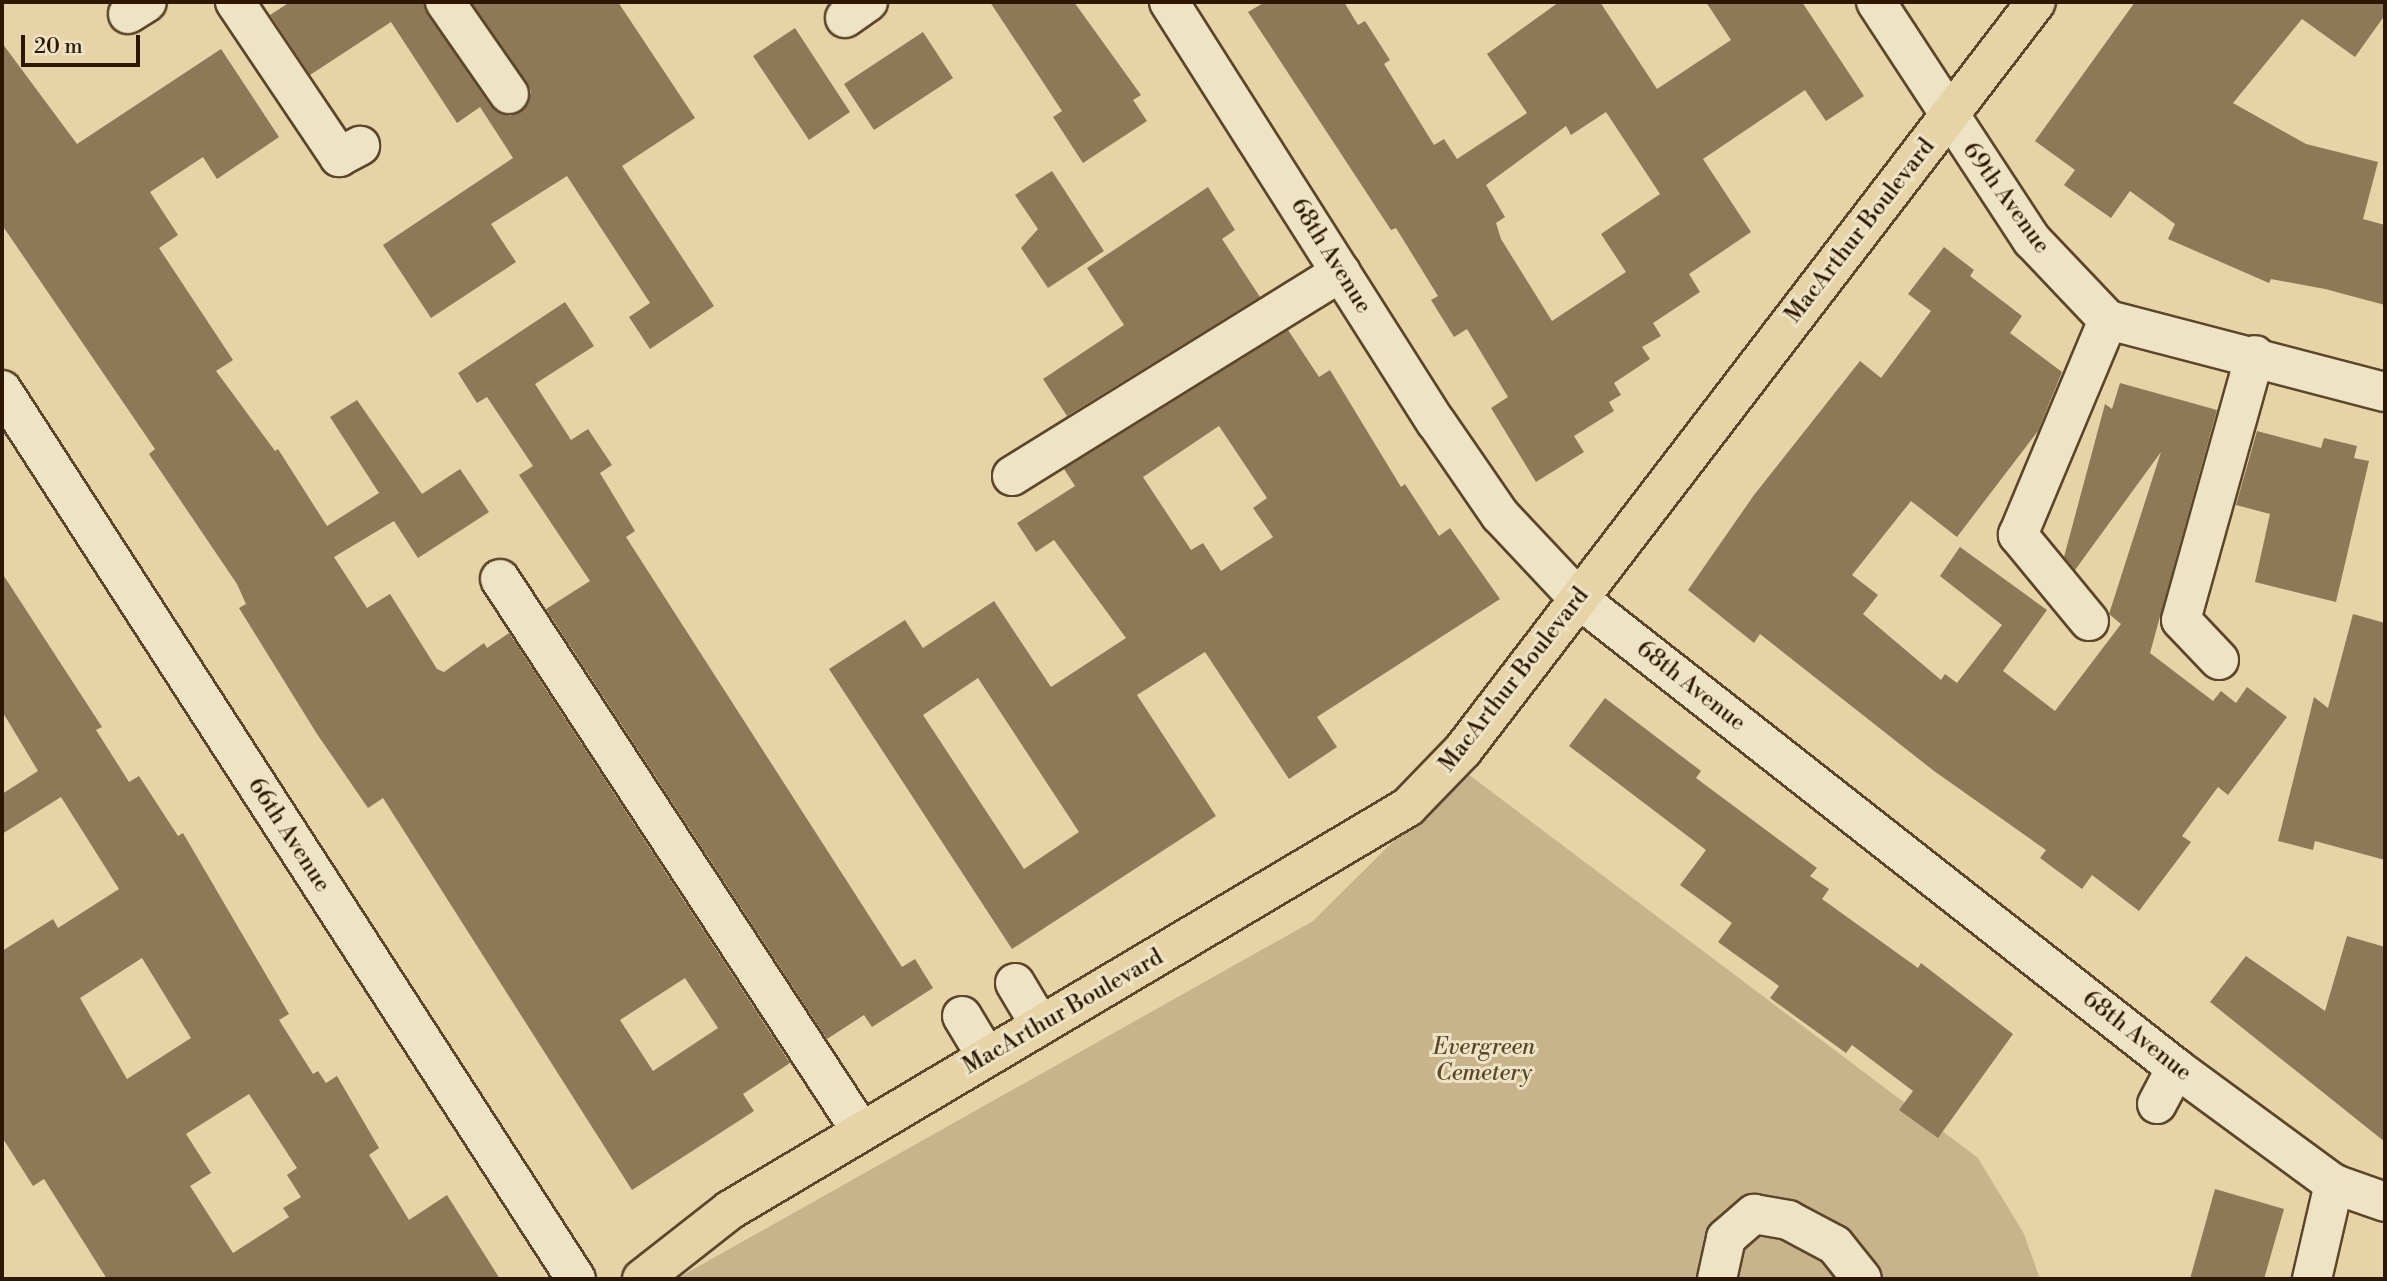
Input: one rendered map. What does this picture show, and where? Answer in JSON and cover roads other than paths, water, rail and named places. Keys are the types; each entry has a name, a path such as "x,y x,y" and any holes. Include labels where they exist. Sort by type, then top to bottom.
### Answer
{"main road":[{"name":"MacArthur Boulevard","path":"642,1279 730,1210 1408,807 1463,750 2036,2"}],"street":[{"path":"235,2 339,158 360,146"},
{"path":"445,2 509,93"},
{"name":"68th Avenue","path":"1170,2 1341,272 1500,515 1579,599 2176,1068 2334,1184 2385,1202"},
{"name":"69th Avenue","path":"1876,2 2032,240 2108,320"},
{"path":"1012,476 1341,272"},
{"path":"2089,621 2018,535 2108,320 2255,355 2385,392"},
{"path":"2219,660 2180,620 2255,355"},
{"name":"66th Avenue","path":"2,390 576,1279"},
{"path":"500,579 861,1131"},
{"path":"1015,984 1040,1025"},
{"path":"962,1016 986,1056"},
{"path":"2157,1104 2176,1068"},
{"path":"2312,1279 2334,1184"},
{"path":"1717,1279 1726,1238 1754,1214 1787,1220 1835,1245 1863,1279"}],"park label":[{"name":"Evergreen Cemetery","path":"1484,1060"}]}
